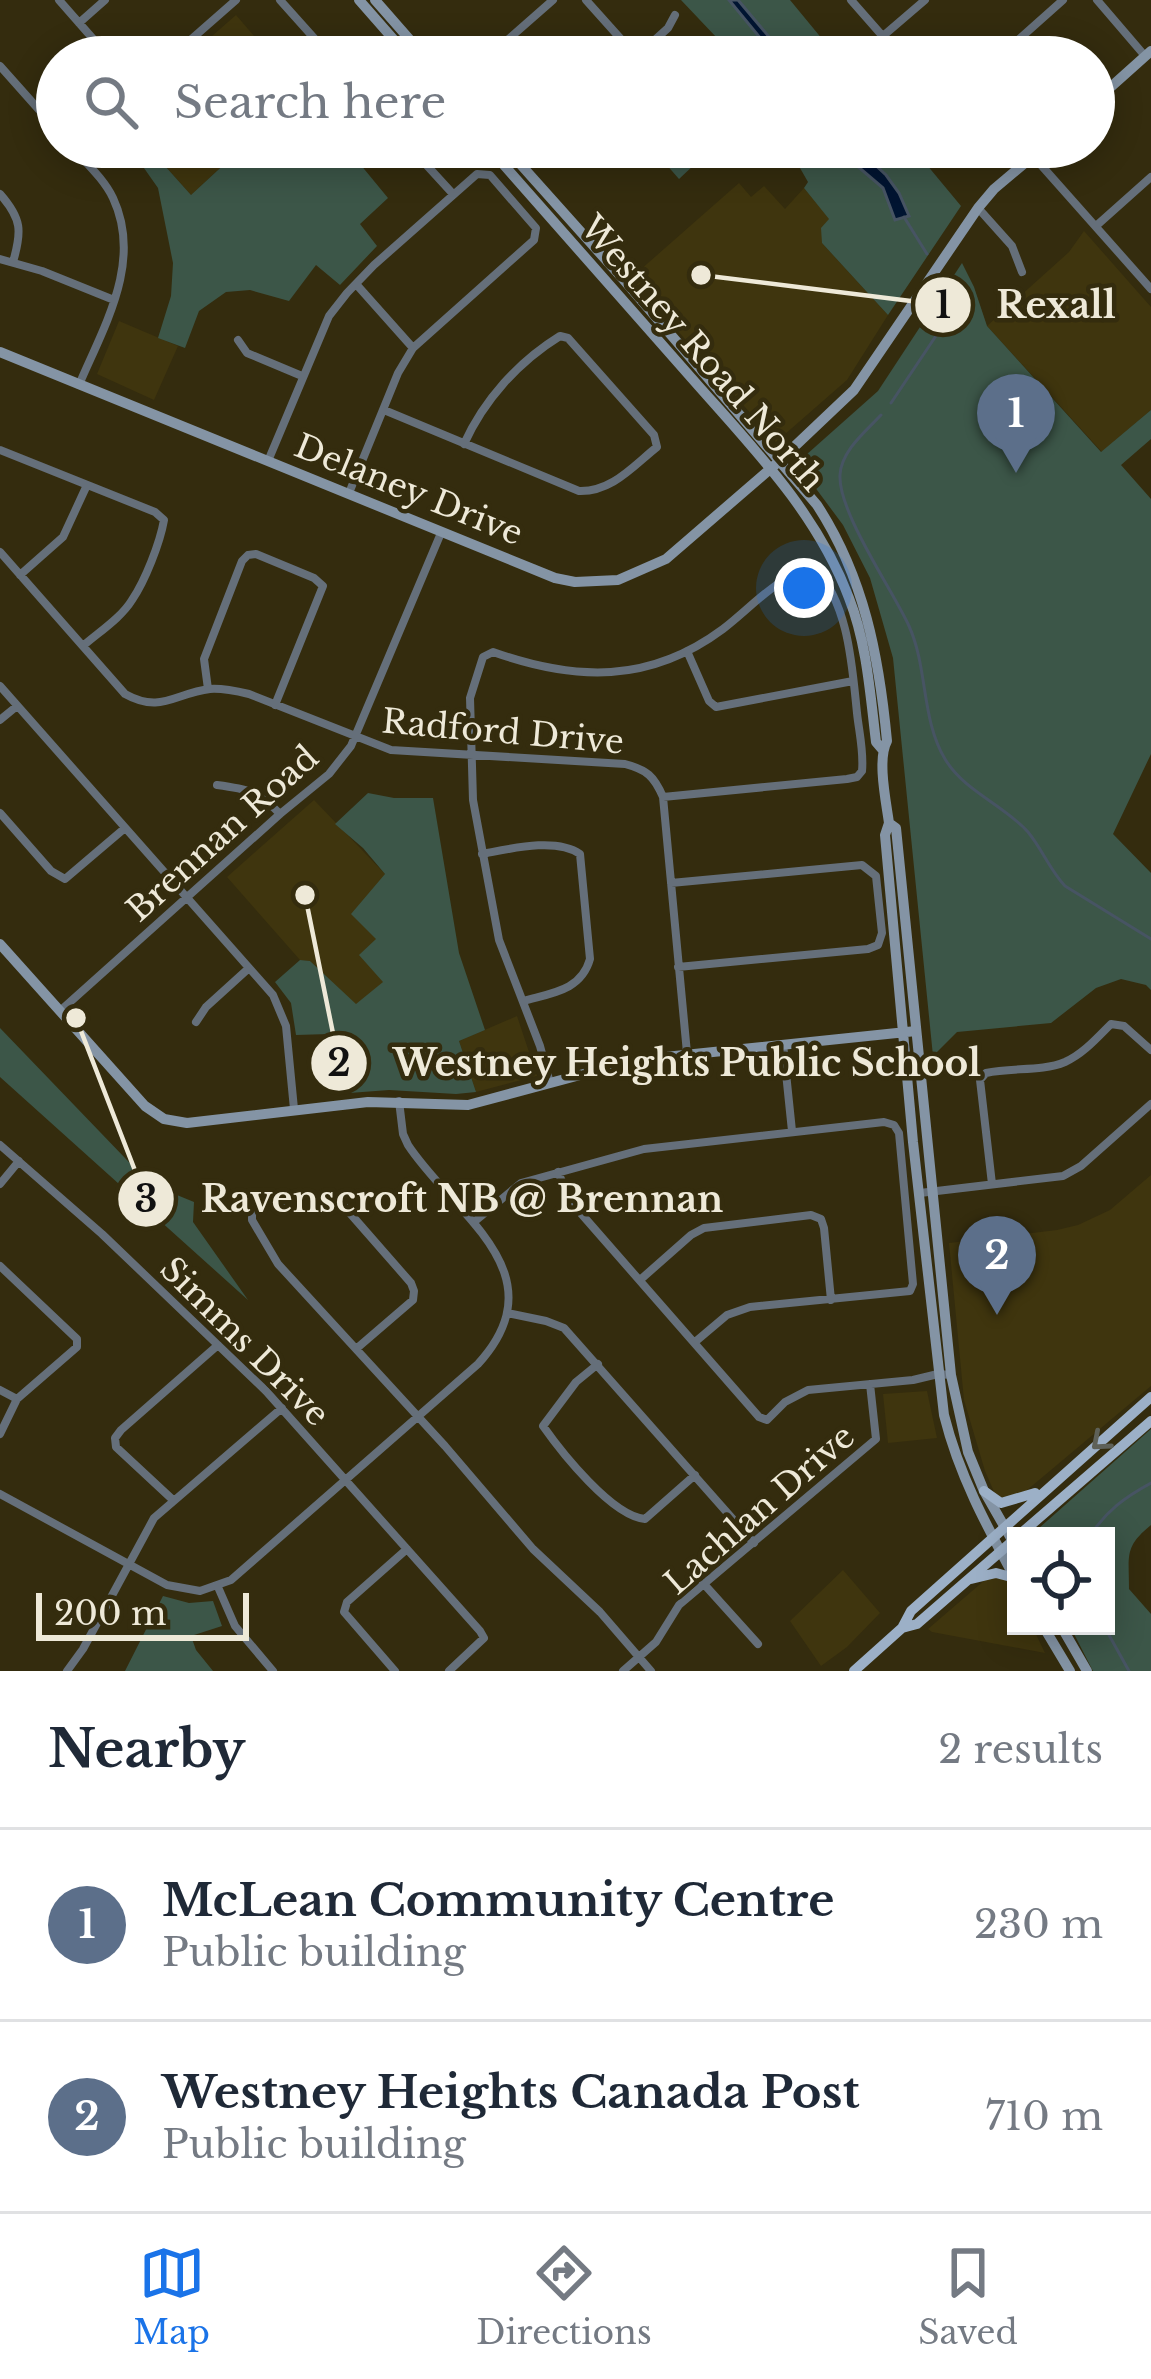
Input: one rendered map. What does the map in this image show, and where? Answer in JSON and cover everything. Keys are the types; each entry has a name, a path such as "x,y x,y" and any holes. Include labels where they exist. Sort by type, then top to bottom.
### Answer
{"main road":[{"path":"854,1671 902,1628 910,1611 1151,1397"},
{"path":"1031,1527 1151,1421"},
{"path":"984,1491 1003,1503 1049,1487"},
{"path":"902,1628 916,1624 1007,1546"},
{"path":"968,1579 996,1573 1007,1576"}],"street":[{"path":"59,0 90,36"},
{"path":"79,23 105,0"},
{"path":"195,36 236,0"},
{"path":"280,0 312,36"},
{"path":"359,0 391,36"},
{"path":"375,0 407,36"},
{"path":"512,36 553,0"},
{"path":"586,0 618,36"},
{"path":"851,0 883,36"},
{"path":"885,36 925,0"},
{"path":"1023,36 1063,0"},
{"path":"1097,0 1148,53 1115,83"},
{"path":"659,36 675,15"},
{"path":"0,66 36,106"},
{"path":"79,385 124,273 126,250 112,198 89,168"},
{"path":"429,168 453,194"},
{"name":"Westney Road North","path":"515,168 833,530 859,586 881,680 890,823 885,835 945,1374 968,1452 1007,1529"},
{"name":"Delaney Drive","path":"0,352 555,578 595,583 618,580 667,560 854,391 978,208 1020,168"},
{"path":"1051,168 1151,289"},
{"path":"268,461 329,316 356,284 453,194 476,174 490,175 536,228 534,240 413,348 398,373 349,493"},
{"path":"1096,226 1151,177"},
{"path":"0,194 14,211 20,232 13,262"},
{"path":"978,208 1012,246 1022,272"},
{"path":"0,260 114,300"},
{"path":"356,284 413,348"},
{"path":"384,410 464,444 579,491 608,487 657,448 654,435 568,338 560,336 493,394 464,444"},
{"path":"238,340 247,353 302,376"},
{"path":"0,450 155,512 164,520 133,599 83,646"},
{"path":"20,575 64,537 87,485"},
{"name":"Brennan Road","path":"59,1012 329,774 356,738 441,532"},
{"name":"Radford Drive","path":"0,552 125,694 139,702 172,701 208,689 249,694 391,750 625,764 655,778 663,797"},
{"path":"208,689 204,659 242,561 256,554 323,586 275,705"},
{"path":"550,1083 500,940 473,800 470,698 483,657 493,652 567,673 644,666 687,651 721,630 772,587 814,567 843,620 862,771 857,777 663,797 687,1053"},
{"path":"687,651 716,707 854,681"},
{"path":"0,686 273,995 283,1013 294,1109"},
{"path":"0,720 18,706"},
{"path":"218,785 251,790 280,814"},
{"path":"0,813 51,871 65,879 125,828"},
{"path":"482,854 526,846 571,847 580,854 590,959 586,973 577,984 523,1000"},
{"path":"670,883 862,865 876,876 882,933 878,944 868,949 678,967"},
{"path":"0,944 145,1106 164,1119 188,1123 399,1101 468,1105 635,1060 910,1032"},
{"path":"196,1022 206,1006 249,968"},
{"path":"992,1184 980,1080 986,1073 1068,1061 1111,1024 1124,1026 1151,1050"},
{"path":"783,1044 792,1131"},
{"path":"0,1494 167,1585 200,1591 218,1587 491,1348 507,1313 504,1268 474,1222 408,1145 399,1101"},
{"path":"926,1192 1063,1176 1081,1166 1151,1104"},
{"path":"474,1222 513,1187 644,1150 792,1131 894,1125 899,1133 914,1284 910,1291 751,1307 727,1315 695,1342"},
{"name":"Simms Drive","path":"0,1145 102,1234 282,1408 484,1638 449,1671"},
{"path":"0,1184 19,1161"},
{"path":"558,1172 571,1202 759,1417 766,1420 785,1402 808,1390 945,1374"},
{"path":"356,1349 412,1300 411,1283 332,1196 261,1204 252,1211 252,1220 278,1264 533,1549 601,1612 651,1671"},
{"path":"640,1280 704,1228 812,1215 824,1228 831,1300"},
{"path":"0,1267 76,1339 77,1347 17,1400 0,1434"},
{"path":"507,1313 564,1328 754,1544"},
{"path":"173,1501 116,1447 115,1438 218,1345"},
{"path":"598,1364 576,1382 543,1426 602,1495 636,1519 645,1519 695,1474"},
{"name":"Westney Road North","path":"945,1374 941,1396 956,1458 1007,1563"},
{"path":"913,1380 929,1384 941,1396"},
{"name":"Lachlan Drive","path":"623,1671 656,1642 679,1605 876,1439 870,1384"},
{"path":"0,1390 17,1400"},
{"path":"67,1671 154,1518 282,1408"},
{"path":"395,1671 344,1612 347,1602 406,1549"},
{"path":"703,1583 758,1644"},
{"path":"218,1587 235,1626 273,1671"},
{"path":"1048,1635 1070,1671"},
{"path":"1066,1635 1087,1671"}],"shaded area":[{"path":"236,15 254,36 212,36"},
{"path":"167,168 220,168 191,195"},
{"path":"739,183 751,197 764,186 785,209 804,188 830,219 822,243 888,315 847,380 776,442 631,278"},
{"path":"1084,231 1151,307 1151,410 1102,452 987,326 1069,252"},
{"path":"119,321 178,346 154,400 97,374"},
{"path":"314,800 385,874 377,939 384,982 356,1005 310,961 300,960 227,877"},
{"path":"517,1016 537,1076 476,1092 459,1041"},
{"path":"1151,1175 1151,1386 1020,1496 1006,1500 995,1494 985,1471 964,1400 949,1243 1078,1225 1110,1210"},
{"path":"927,1391 937,1438 888,1443 883,1394"},
{"path":"843,1570 880,1613 821,1666 790,1621"},
{"path":"986,1579 1007,1580 1007,1635 1036,1635 1045,1653 928,1629"}],"green space":[{"path":"681,0 790,0 820,36 715,36"},
{"path":"144,168 167,168 191,195 220,168 363,168 388,198 360,224 377,246 340,285 316,265 289,301 250,290 226,292 199,311 185,348 158,338 171,296 173,263 158,188"},
{"path":"669,168 691,168 679,179"},
{"path":"800,168 929,168 961,206 888,315 822,243 821,228 829,219 804,188 808,182"},
{"path":"962,263 987,326 1101,452 1151,410 1151,439 1121,465 1151,499 1151,754 1113,834 1151,873 1151,990 1121,979 1096,988 1051,1023 957,1032 933,1056 893,658 870,578 843,525 797,463 878,391"},
{"path":"368,793 433,798 459,953 485,1030 459,1041 476,1092 336,1094 329,1034 296,1035 291,1003 275,982 300,960 310,961 356,1004 383,982 359,955 376,939 351,914 385,874 335,824"},
{"path":"0,1028 150,1184 194,1202 193,1222 248,1300 0,1077"},
{"path":"1151,1429 1151,1525 1132,1546 1129,1589 1151,1614 1151,1671 1093,1671 1075,1635 1115,1635 1115,1527 1040,1527"},
{"path":"163,1596 189,1603 213,1601 222,1626 191,1636 213,1671 125,1671"}],"water":[{"path":"729,0 738,0 768,36 759,36"},
{"path":"860,168 878,168 886,175 909,216 895,220 883,188"}],"waterway":[{"path":"904,217 927,254"},
{"path":"891,403 958,303 947,279"},
{"path":"881,415 845,458 842,491 856,529 909,626 937,744 963,780 1028,832 1065,886 1151,939"},
{"path":"1097,1527 1117,1505 1151,1483"},
{"path":"1109,1635 1129,1671"}],"place":[{"name":"Rexall","path":"701,275"},
{"name":"McLean Community Centre","path":"1016,473"},
{"name":"Westney Heights Public School","path":"305,895"},
{"name":"Ravenscroft NB @ Brennan","path":"76,1018"},
{"name":"Westney Heights Canada Post","path":"997,1315"}]}
